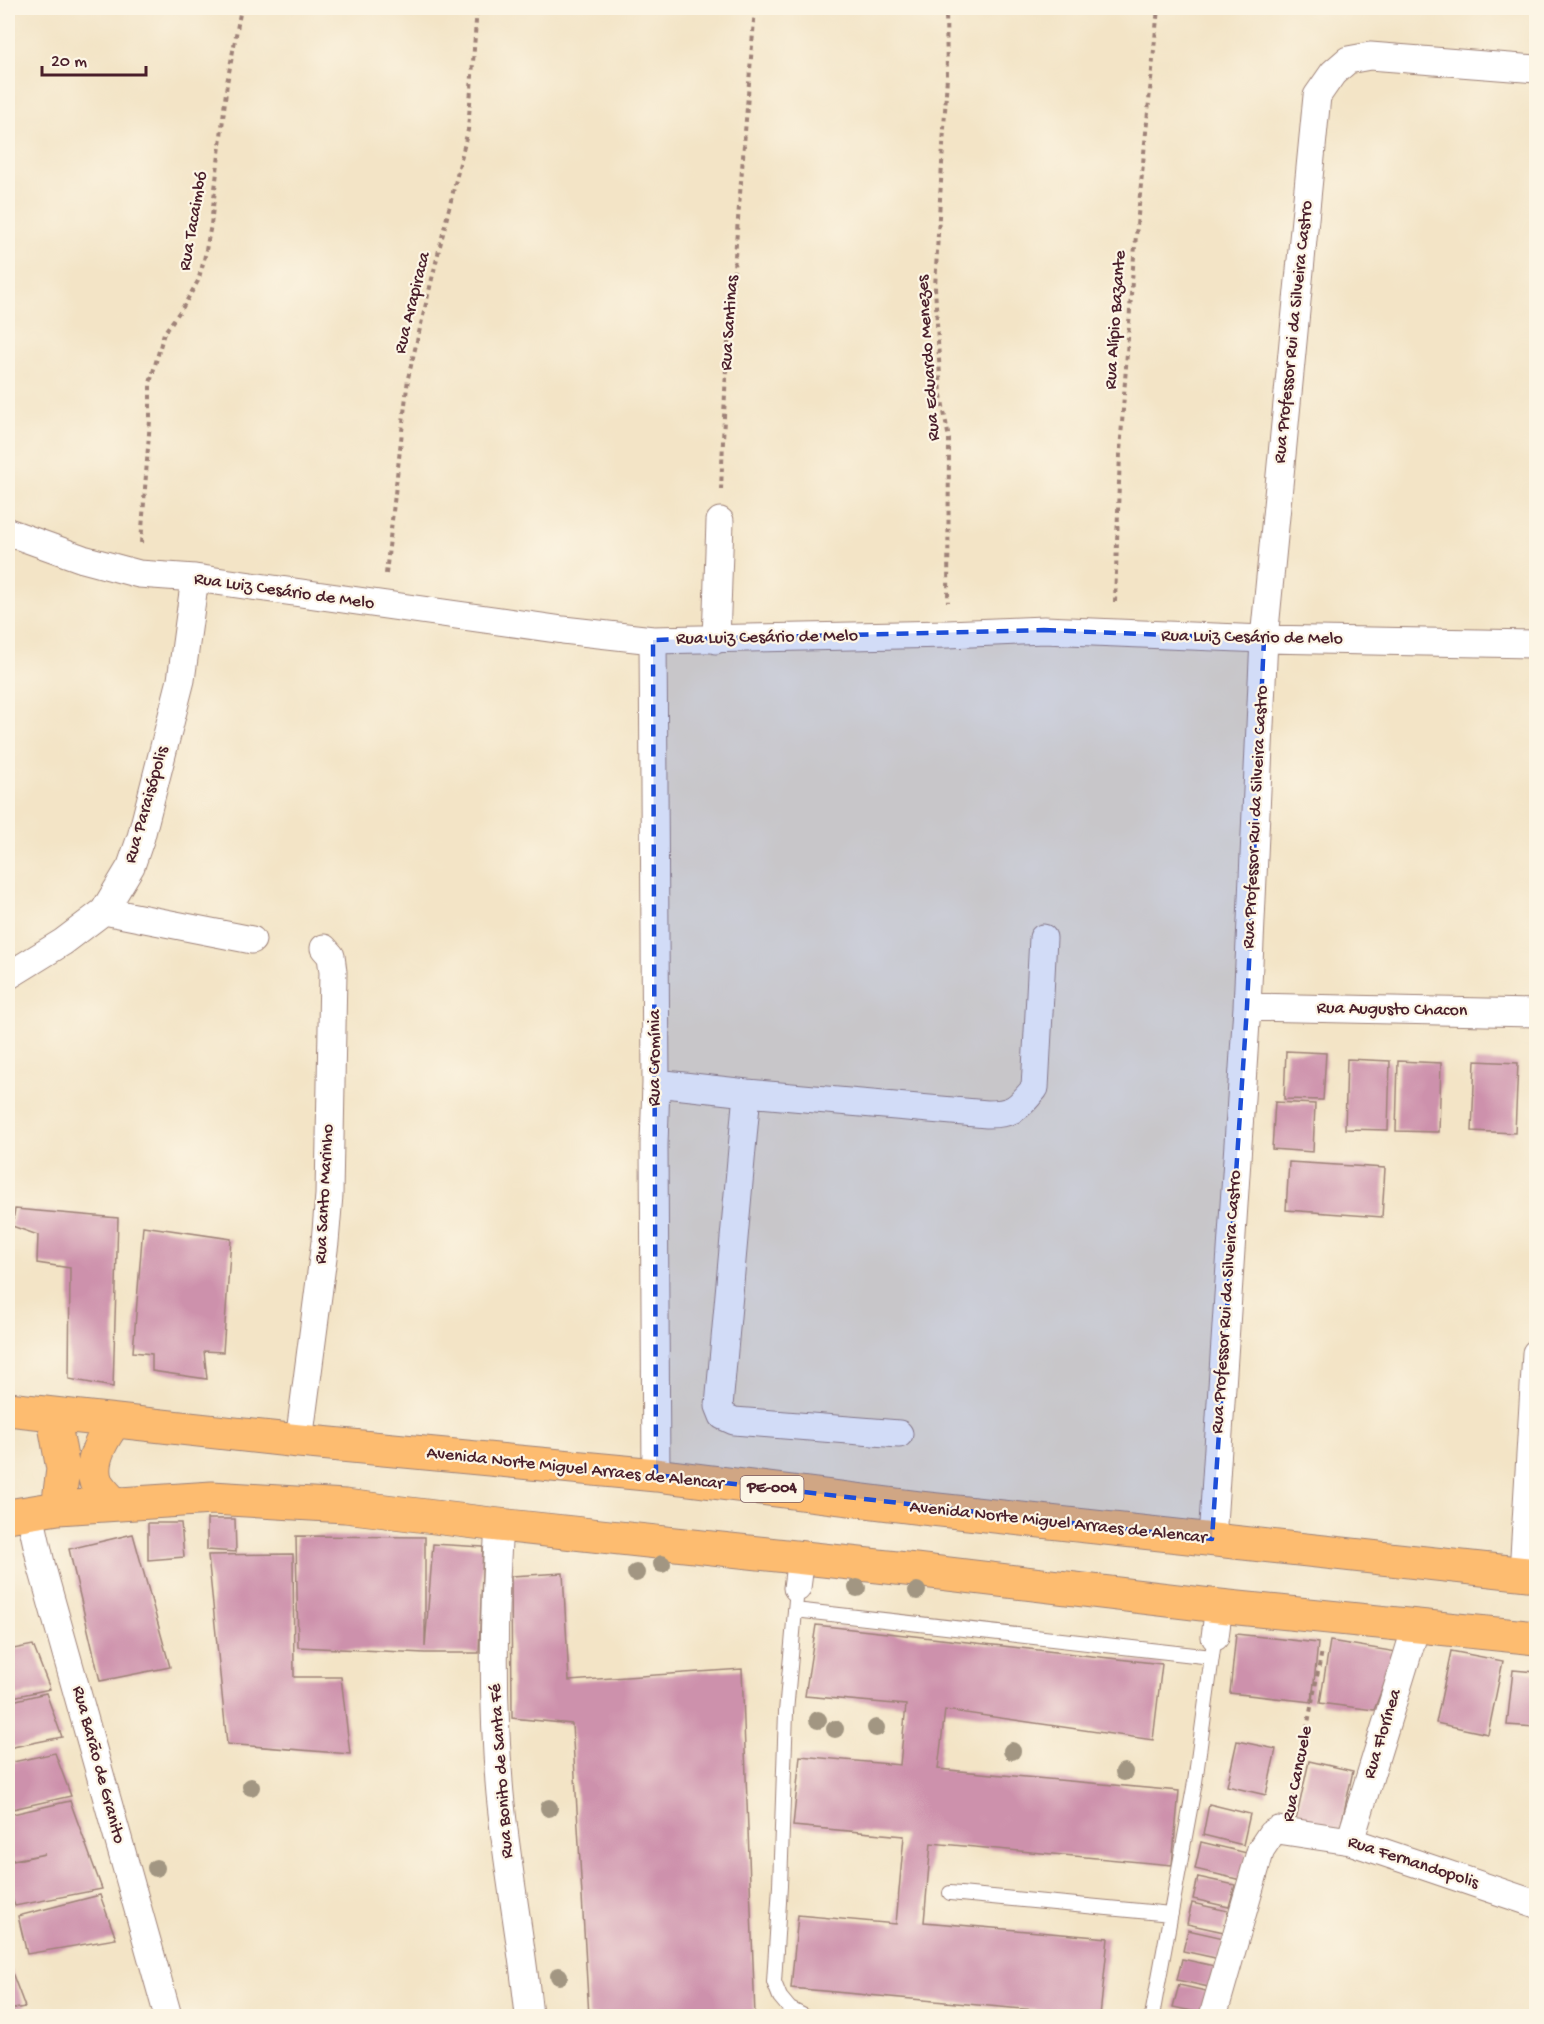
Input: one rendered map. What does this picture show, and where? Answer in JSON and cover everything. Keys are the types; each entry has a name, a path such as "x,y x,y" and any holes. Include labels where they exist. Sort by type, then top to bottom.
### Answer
{"main road":[{"name":"Avenida Norte Miguel Arraes de Alencar","path":"8,1408 299,1441 656,1475 932,1509 1530,1574"},
{"path":"32,1512 63,1469 52,1414"},
{"path":"114,1504 96,1481 95,1462 100,1442 115,1420"},
{"path":"32,1512 212,1498 345,1506 499,1525 798,1585 1215,1633 1329,1617 1536,1638"}],"street":[{"name":"Rua Professor Rui da Silveira Castro","path":"1212,1539 1247,1007 1264,639 1317,96 1333,73 1348,60 1370,56 1536,69"},
{"path":"716,640 720,521"},
{"name":"Rua Luiz Cesário de Melo","path":"8,532 84,559 139,574 195,578 382,606 653,640 1044,630 1264,639 1536,644"},
{"name":"Rua Paraisópolis","path":"8,976 63,942 104,911 131,866 181,680 195,578"},
{"name":"Rua Cromínia","path":"653,640 656,1475"},
{"path":"104,911 252,940"},
{"path":"656,1083 747,1093 1006,1114 1021,1105 1035,1088 1043,938"},
{"name":"Rua Santo Marinho","path":"299,1441 329,1195 333,972 332,956 324,948"},
{"name":"Rua Augusto Chacon","path":"1247,1007 1536,1013"},
{"path":"747,1093 719,1406 723,1416 734,1420 899,1434"},
{"path":"1530,1574 1536,1353"},
{"name":"Rua Barão de Granito","path":"32,1512 42,1568 168,2016"},
{"name":"Rua Bonito de Santa Fé","path":"499,1525 495,1582 496,1732 500,1795 524,1962 529,2016"},
{"name":"Rua Florínea","path":"1350,1840 1416,1627"},
{"name":"Rua Cancuele","path":"1213,2016 1261,1849 1271,1834 1278,1830 1287,1830"},
{"name":"Rua Fernandopolis","path":"1287,1830 1350,1840 1536,1904"}],"lane":[{"path":"804,2016 790,2009 780,1997 774,1982 786,1712 798,1585 1215,1633 1195,1782 1152,2016"},
{"path":"950,1893 1171,1914"}],"path":[{"name":"Rua Tacaimbó","path":"139,574 150,420 150,383 164,333 183,307 198,280 204,260 211,225 227,83 241,8"},
{"name":"Rua Arapiraca","path":"382,606 408,378 468,130 477,8"},
{"name":"Rua Santinas","path":"720,521 726,368 755,8"},
{"name":"Rua Eduardo Menezes","path":"945,8 946,76 934,287 941,395 950,439 948,634"},
{"name":"Rua Alípio Bazante","path":"1114,634 1120,452 1133,267 1158,8"},
{"name":"Rua Cancuele","path":"1287,1830 1329,1617"}],"highlighted area":[{"path":"1044,630 1264,639 1247,1007 1212,1539 656,1475 653,640"}],"building":[{"path":"1286,1051 1326,1053 1323,1100 1284,1099"},
{"path":"1347,1059 1390,1061 1388,1130 1345,1129"},
{"path":"1398,1061 1441,1063 1439,1132 1396,1131"},
{"path":"1475,1061 1518,1063 1515,1133 1472,1131"},
{"path":"1275,1102 1315,1104 1313,1152 1272,1149"},
{"path":"1289,1162 1385,1168 1382,1217 1286,1210"},
{"path":"15,1209 118,1218 113,1387 69,1379 70,1268 37,1263 38,1235 12,1226"},
{"path":"143,1226 231,1239 223,1352 204,1351 207,1379 152,1371 152,1354 133,1352"},
{"path":"207,1519 235,1519 236,1552 207,1550"},
{"path":"148,1523 181,1523 184,1557 148,1560"},
{"path":"133,1534 170,1667 100,1681 69,1549"},
{"path":"296,1536 425,1537 425,1647 433,1544 483,1547 479,1653 298,1647"},
{"path":"293,1554 294,1677 341,1677 350,1754 227,1744 208,1555"},
{"path":"563,1573 569,1681 742,1669 755,2016 589,2016 572,1724 512,1718 511,1576"},
{"path":"816,1625 1162,1664 1153,1740 945,1710 938,1769 1179,1791 1172,1865 931,1843 924,1922 1108,1938 1100,2016 791,1988 798,1915 896,1924 904,1836 793,1826 800,1756 900,1765 906,1705 805,1696"},
{"path":"1236,1634 1318,1643 1312,1702 1230,1693"},
{"path":"1330,1641 1397,1652 1374,1710 1320,1703"},
{"path":"33,1645 50,1689 8,1698 8,1650"},
{"path":"1451,1651 1503,1661 1488,1734 1436,1723"},
{"path":"1513,1670 1536,1672 1536,1727 1507,1725"},
{"path":"46,1693 62,1737 8,1748 8,1702"},
{"path":"1237,1741 1276,1749 1266,1795 1227,1786"},
{"path":"55,1753 71,1796 8,1810 8,1763"},
{"path":"1309,1761 1353,1771 1340,1830 1296,1820"},
{"path":"70,1801 102,1889 15,1906 8,1888 8,1862 45,1854 8,1861 8,1815"},
{"path":"1209,1804 1250,1814 1243,1845 1203,1835"},
{"path":"1201,1842 1247,1853 1241,1880 1195,1869"},
{"path":"1198,1877 1235,1885 1229,1907 1193,1899"},
{"path":"100,1895 116,1939 27,1954 18,1916"},
{"path":"1192,1903 1228,1911 1224,1932 1187,1924"},
{"path":"1188,1930 1224,1938 1220,1959 1183,1951"},
{"path":"1182,1959 1219,1967 1213,1988 1177,1980"},
{"path":"8,1962 25,2007 8,2010"},
{"path":"1179,1985 1215,1993 1211,2015 1173,2007"}]}
